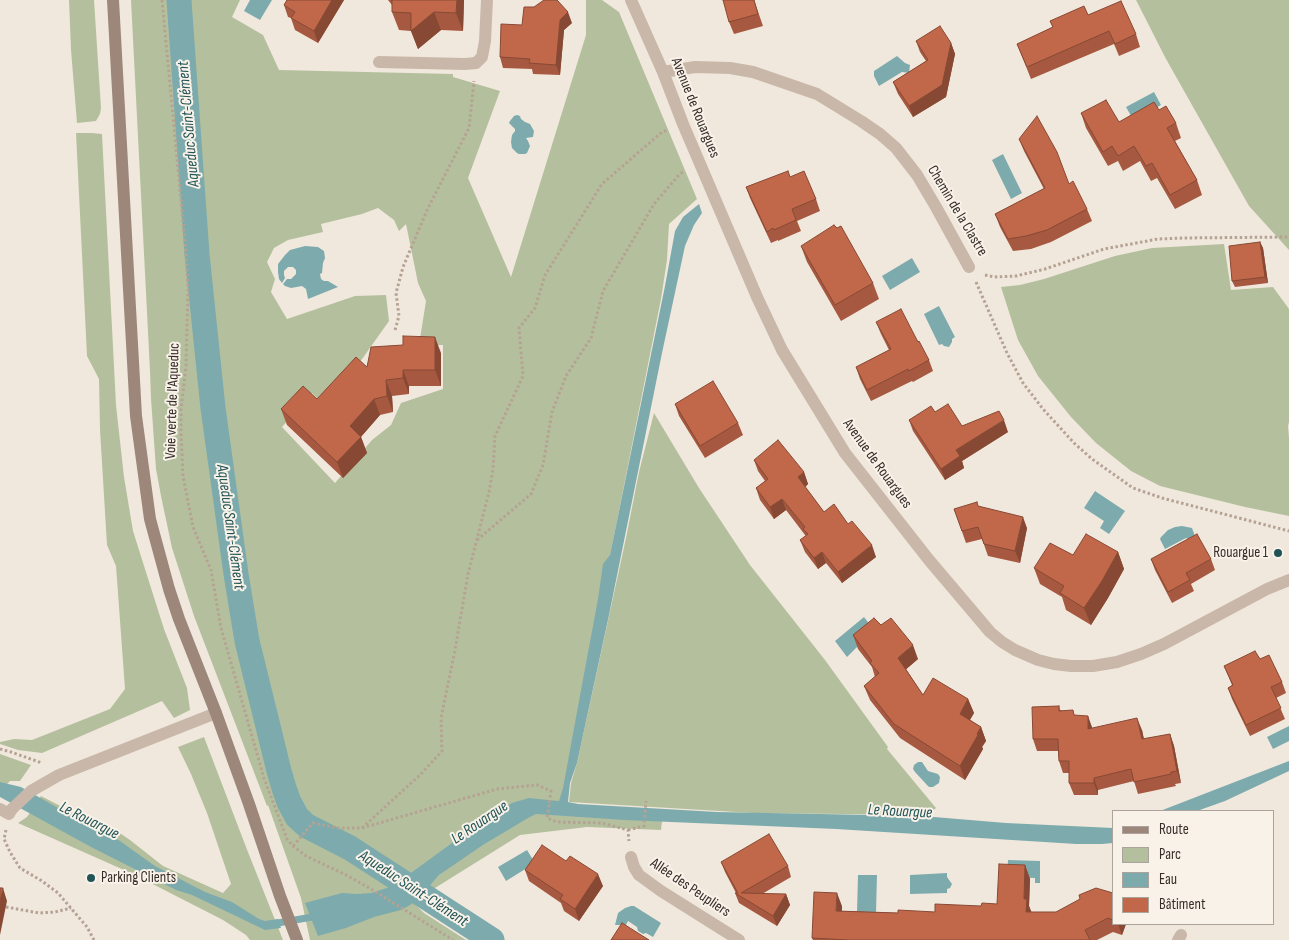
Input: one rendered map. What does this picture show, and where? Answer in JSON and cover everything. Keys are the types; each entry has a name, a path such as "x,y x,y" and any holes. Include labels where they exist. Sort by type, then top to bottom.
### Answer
{"street":[{"path":"113,0 136,416 150,520 179,620 216,713 297,940"},
{"path":"379,62 476,63 482,57 485,41 486,0"},
{"name":"Avenue de Rouargues","path":"631,0 663,72 756,297 782,350 845,453 929,560 990,632 1015,650 1038,660 1054,664 1093,666 1117,662 1164,644 1267,589 1289,580"},
{"name":"Chemin de la Clastre","path":"663,72 695,66 730,68 753,72 817,94 861,121 896,148 917,175 969,267"},
{"path":"7,811 31,791 58,775 216,713"},
{"name":"Allée des Peupliers","path":"631,857 639,875 661,891 740,940"}],"path":[{"name":"Voie verte de l'Aqueduc","path":"162,0 188,289 186,366 181,418 183,476 193,527 212,570 221,628 264,778 287,839 293,846 306,856 346,875 412,913 453,940"},
{"path":"395,330 398,316 396,293 403,267 428,208 469,128 476,63"},
{"path":"362,828 421,774 442,751 441,718 468,574 489,492 493,469 495,436 522,376 519,328 535,308 545,275 602,184 662,132 683,124"},
{"path":"477,540 531,494 543,465 552,412 566,376 591,338 603,292 654,204 678,176 699,160"},
{"name":"Chemin de la Clastre","path":"969,267 982,275 994,277 1016,276 1045,269 1104,249 1158,239 1289,237"},
{"path":"969,267 1007,353 1023,383 1043,409 1074,443 1092,458 1133,488 1162,498 1289,531"},
{"path":"0,749 45,764 58,775"},
{"path":"293,846 313,823 338,828 362,828 497,788 537,784 551,791 547,818 557,822 602,823 628,830 644,826 646,801"},
{"path":"7,811 4,839 20,868 58,893 87,927 94,940"},
{"path":"628,830 631,857"},
{"path":"6,907 39,913 71,908"}],"green space":[{"path":"69,0 94,0 101,108 96,121 77,123"},
{"path":"131,0 240,0 232,17 263,35 279,70 453,74 453,77 500,91 468,178 511,277 586,35 586,0 602,0 619,12 697,199 669,224 667,260 661,299 561,803 518,804 399,888 424,913 466,940 310,940 301,898 268,805 194,616 172,548 156,469","holes":["378,208 394,220 399,231 406,224 418,283 426,301 419,345 443,345 443,389 401,403 391,425 372,440 335,483 282,427 312,393 321,402 360,362 389,321 386,295 355,296 287,319 271,292 275,279 267,262 274,248 288,240 323,232 321,224"]},
{"path":"1136,0 1289,0 1289,250 1249,206 1166,59"},
{"path":"76,133 102,134 116,405 124,477 133,531 164,629 187,688 190,710 174,718 162,701 42,753 18,750 0,744 0,742 14,739 32,740 110,709 125,689 116,566 107,545 99,379 87,356"},
{"path":"1224,244 1231,290 1273,287 1289,309 1289,516 1160,486 1131,471 1096,443 1071,417 1038,376 1018,340 1001,287 1020,285 1044,279 1115,256 1152,248"},
{"path":"654,413 699,488 750,565 825,660 888,747 887,749 936,808 928,815 753,813 569,802 571,783 577,763 639,472"},
{"path":"204,737 283,940 250,940 246,935 223,920 133,874 18,823 27,817 41,796 70,811 111,827 163,866 223,893 231,884 207,813 178,747"},
{"path":"0,754 31,765 20,781 10,781 0,791"},
{"path":"536,813 662,821 661,830 587,827 520,835 427,893 422,898 419,896 435,878 454,863"},
{"path":"431,893 505,940 479,940 422,903"}],"water":[{"path":"250,0 272,0 260,20 244,11"},
{"path":"897,56 910,65 909,73 902,72 879,86 874,76 874,71"},
{"path":"1154,92 1161,105 1134,121 1126,107"},
{"path":"517,115 530,124 534,131 533,137 526,138 530,146 525,154 519,154 512,148 512,135 515,129 509,123"},
{"path":"1003,154 1022,193 1011,199 992,160"},
{"path":"699,204 702,213 694,225 685,246 609,615 577,763 570,783 568,802 717,812 922,816 1006,823 1112,828 1112,843 1076,844 836,829 624,820 536,814 483,845 439,875 419,898 410,905 401,910 318,936 305,903 342,893 371,893 393,886 478,824 512,803 529,798 559,801 563,788 603,564 610,555 675,231 683,217"},
{"path":"305,246 318,247 324,251 325,258 322,273 320,274 321,279 338,287 308,299 306,289 302,286 291,288 283,284 287,279 291,279 296,274 296,270 293,267 288,267 284,271 285,278 282,283 278,272 278,264 290,250"},
{"path":"912,258 920,272 890,290 882,276"},
{"path":"939,306 955,337 952,339 949,347 942,344 939,345 924,314"},
{"path":"1095,491 1125,511 1109,534 1100,528 1104,521 1084,508"},
{"path":"1182,526 1192,528 1195,536 1186,538 1165,549 1160,539 1161,537 1168,530"},
{"path":"864,617 874,630 847,657 835,641"},
{"path":"1289,726 1289,741 1273,749 1267,737"},
{"path":"1289,761 1289,771 1225,801 1200,810 1163,810"},
{"path":"922,762 928,771 938,774 940,777 939,783 929,787 913,769 914,765"},
{"path":"0,782 21,787 67,813 78,816 113,836 155,866 205,892 232,902 259,919 265,921 278,919 281,928 265,930 192,895 176,890 91,847 0,797"},
{"path":"527,850 535,863 506,881 498,867"},
{"path":"1008,860 1040,861 1040,883 1035,883 1035,878 1007,877"},
{"path":"947,873 947,877 952,884 947,889 947,893 910,894 910,875"},
{"path":"858,875 877,875 876,913 857,912"},
{"path":"631,906 661,923 653,937 638,931 637,927 628,921 626,925 615,925 618,913"}],"building":[{"path":"287,0 332,0 314,31 291,18 295,12 284,5"},
{"path":"392,0 457,0 456,13 434,12 411,31 411,13 392,12"},
{"path":"544,0 557,0 568,12 560,20 556,65 529,63 530,59 500,57 501,24 522,25 524,7 534,7"},
{"path":"723,0 754,0 758,14 729,22"},
{"path":"1121,1 1136,34 1115,44 1109,31 1027,67 1017,44 1053,27 1050,21 1084,6 1088,15"},
{"path":"940,26 951,43 942,85 909,106 893,82 928,60 916,41"},
{"path":"1106,100 1119,122 1154,102 1159,110 1166,106 1176,123 1167,128 1197,180 1170,195 1152,163 1146,166 1134,146 1118,156 1112,146 1103,152 1081,113"},
{"path":"1037,116 1057,152 1069,184 1073,181 1087,209 1047,230 1008,239 995,214 1045,188 1019,139"},
{"path":"788,171 790,177 804,171 816,199 792,209 796,220 767,232 746,187"},
{"path":"834,225 837,228 841,226 873,283 835,305 801,246"},
{"path":"1260,242 1265,277 1232,281 1229,246"},
{"path":"901,309 929,360 867,390 856,367 891,349 876,322"},
{"path":"403,336 435,337 435,370 403,370 403,378 386,380 387,396 374,399 350,426 361,437 337,462 281,409 303,386 317,399 356,357 367,367 371,347 403,345"},
{"path":"713,381 738,423 700,446 675,404"},
{"path":"948,404 962,426 999,411 1004,420 956,450 960,456 941,469 909,420 931,406 935,412"},
{"path":"778,440 804,472 798,477 824,512 834,504 848,524 852,521 872,545 838,572 822,552 814,558 800,540 808,534 803,529 805,527 782,499 770,507 756,488 768,479 754,460"},
{"path":"977,502 978,506 1023,517 1015,551 984,544 978,527 962,531 954,509"},
{"path":"1086,534 1118,552 1084,608 1060,593 1064,586 1034,568 1050,543 1073,555"},
{"path":"1197,534 1211,559 1186,573 1190,580 1168,592 1151,559"},
{"path":"874,618 881,625 891,618 913,645 898,658 923,695 933,678 968,699 960,714 981,727 960,766 894,724 864,686 879,673 870,663 872,661 853,635"},
{"path":"1255,651 1260,659 1269,655 1282,682 1271,687 1281,708 1246,725 1228,688 1233,685 1224,666"},
{"path":"1059,706 1059,711 1073,710 1074,715 1088,716 1088,729 1137,718 1142,739 1170,734 1177,771 1134,782 1131,769 1094,778 1094,783 1069,783 1069,761 1059,761 1058,739 1033,739 1032,707"},
{"path":"769,834 788,866 741,893 786,894 773,916 735,893 738,893 721,862"},
{"path":"542,845 566,861 570,856 598,874 575,909 560,899 563,895 525,870"},
{"path":"999,864 1025,865 1024,899 1027,899 1026,912 1056,912 1080,899 1079,895 1096,888 1112,893 1112,920 1108,918 1085,930 1090,940 848,940 812,938 814,892 837,893 836,911 898,913 898,910 935,912 935,904 981,906 982,903 997,904"},
{"path":"0,888 3,888 0,902"},
{"path":"622,923 649,940 611,940"}],"waterway":[{"name":"Aqueduc Saint-Clément","path":"179,0 197,254 213,408 247,641 284,788 297,817 307,826 350,848 492,940"},
{"name":"Le Rouargue","path":"272,924 318,916"}],"place":[{"name":"Rouargue 1","path":"1278,553"},
{"name":"Parking Clients","path":"91,878"}]}
